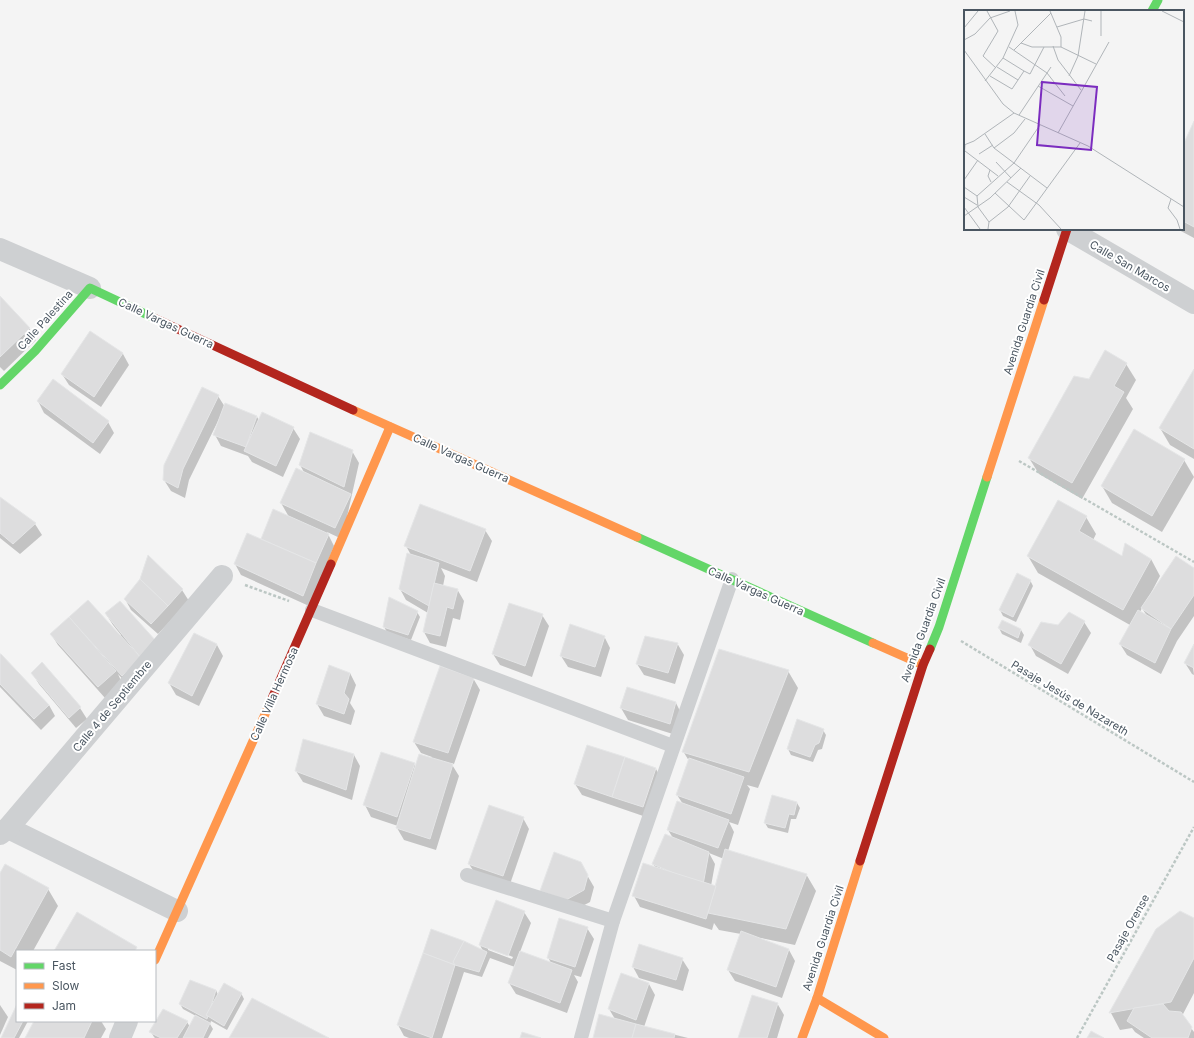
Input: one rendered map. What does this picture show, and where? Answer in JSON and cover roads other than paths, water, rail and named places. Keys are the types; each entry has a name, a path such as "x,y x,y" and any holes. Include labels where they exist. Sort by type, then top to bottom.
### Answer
{"street":[{"path":"1153,10 1158,0"},
{"name":"Avenida Guardia Civil","path":"802,1038 817,998 923,665 939,627 1067,230"},
{"name":"Calle San Marcos","path":"1069,230 1194,303"},
{"name":"Calle Vargas Guerra","path":"0,249 90,288 390,427 923,665"},
{"name":"Calle Palestina","path":"0,385 35,351 90,288"},
{"name":"Calle Villa Hermosa","path":"156,958 312,610 390,427"},
{"name":"Calle 4 de Septiembre","path":"4,831 222,576"},
{"path":"4,831 177,911"},
{"path":"817,998 884,1038"},
{"path":"120,1038 127,1022"}],"lane":[{"path":"581,1038 612,921 732,580"},
{"path":"312,610 673,746"},
{"path":"467,875 612,921"}]}
